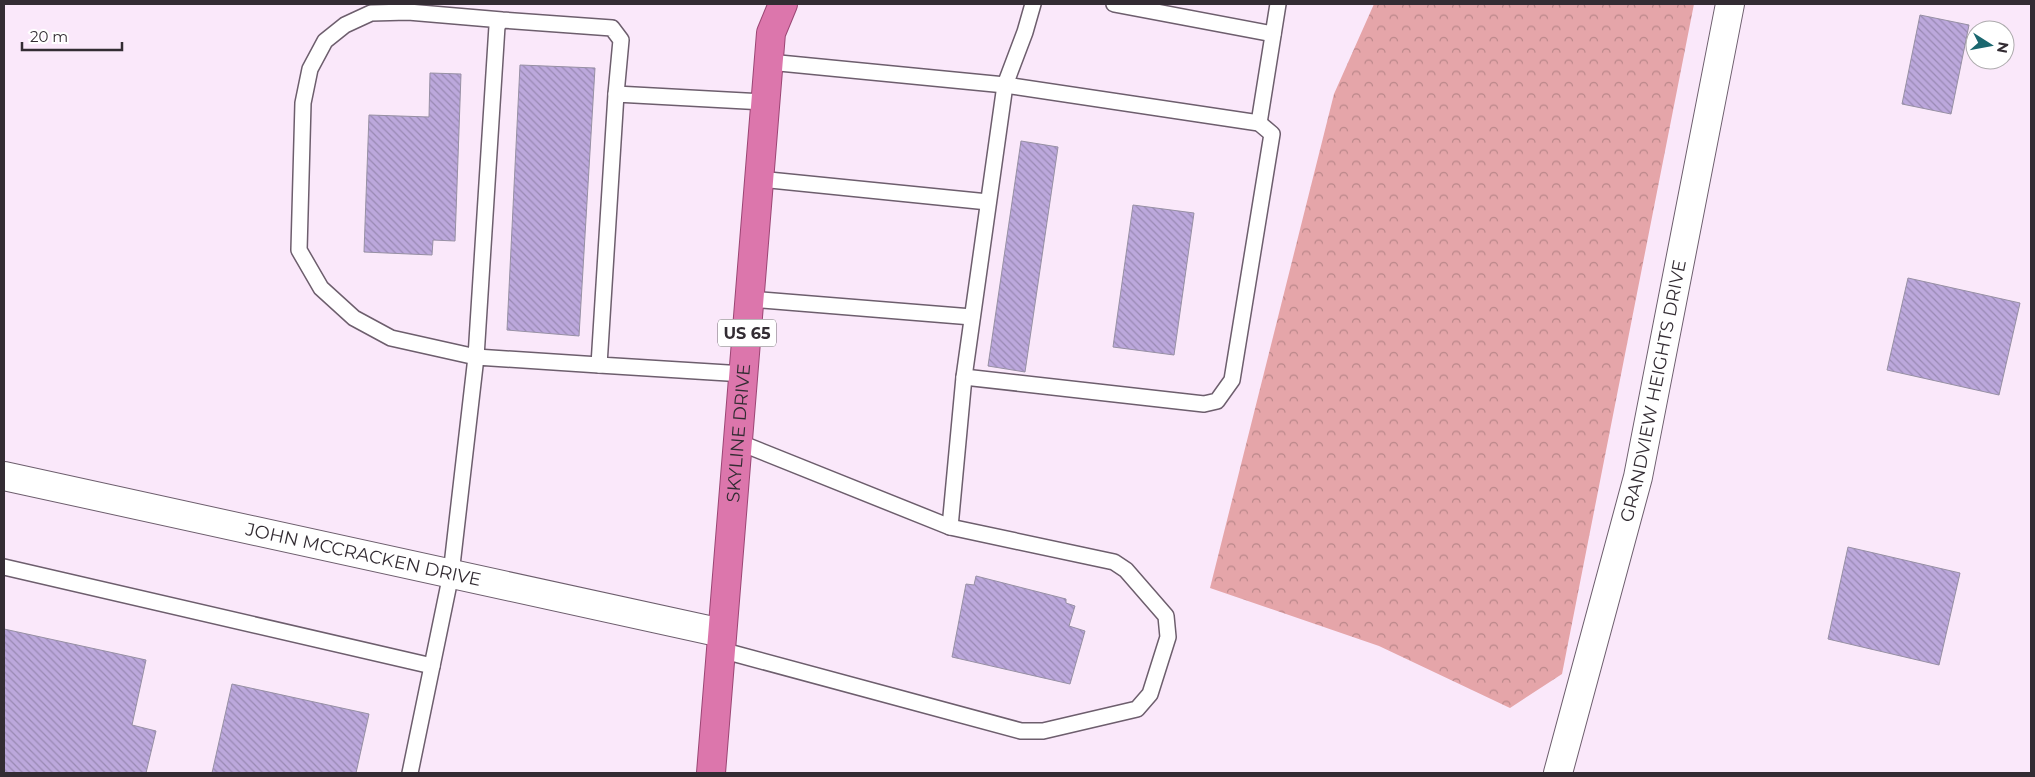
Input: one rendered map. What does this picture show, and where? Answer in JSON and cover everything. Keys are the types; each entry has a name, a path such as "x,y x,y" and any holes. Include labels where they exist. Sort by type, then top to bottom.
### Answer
{"highway":[{"name":"SKYLINE DRIVE","path":"760,4 771,33"},
{"name":"SKYLINE DRIVE","path":"711,773 771,33 783,4"}],"street":[{"name":"GRANDVIEW HEIGHTS DRIVE","path":"1558,773 1638,477 1730,4"},
{"name":"JOHN MCCRACKEN DRIVE","path":"4,476 451,574 722,642"}],"lane":[{"path":"950,527 964,377 1005,85 1034,4"},
{"path":"1114,4 1273,34"},
{"path":"1259,124 1278,4"},
{"path":"599,364 621,40 612,28 408,12 370,13 345,25 325,41 310,69 303,103 299,250 321,288 354,318 391,338 476,357 744,374"},
{"path":"410,773 451,574 476,357 497,26 502,20"},
{"path":"769,62 1005,85 1259,124 1272,134 1232,380 1217,401 1204,404 964,377"},
{"path":"616,94 765,102"},
{"path":"759,179 988,202"},
{"path":"749,298 972,317"},
{"path":"722,642 1021,731 1042,731 1137,709 1150,694 1168,636 1166,616 1126,570 1114,562 950,527 738,442"},
{"path":"4,568 432,666"}],"green space":[{"path":"1374,4 1694,4 1562,674 1510,708 1379,646 1210,588 1334,94"}],"building":[{"path":"1920,15 1965,24 1965,45 1951,114 1902,104"},
{"path":"520,65 595,68 579,336 507,330"},
{"path":"430,73 461,74 455,241 433,240 432,255 364,252 369,115 429,117"},
{"path":"1021,141 1058,147 1025,372 988,366"},
{"path":"1133,205 1194,213 1174,355 1113,347"},
{"path":"1908,278 2020,303 1999,395 1887,370"},
{"path":"1848,547 1960,573 1939,665 1828,639"},
{"path":"976,576 1066,599 1066,603 1075,606 1069,626 1085,631 1070,684 952,657 966,584 974,585"},
{"path":"4,629 146,660 132,725 156,731 146,773 4,773"},
{"path":"232,684 369,714 356,773 212,773"}]}
